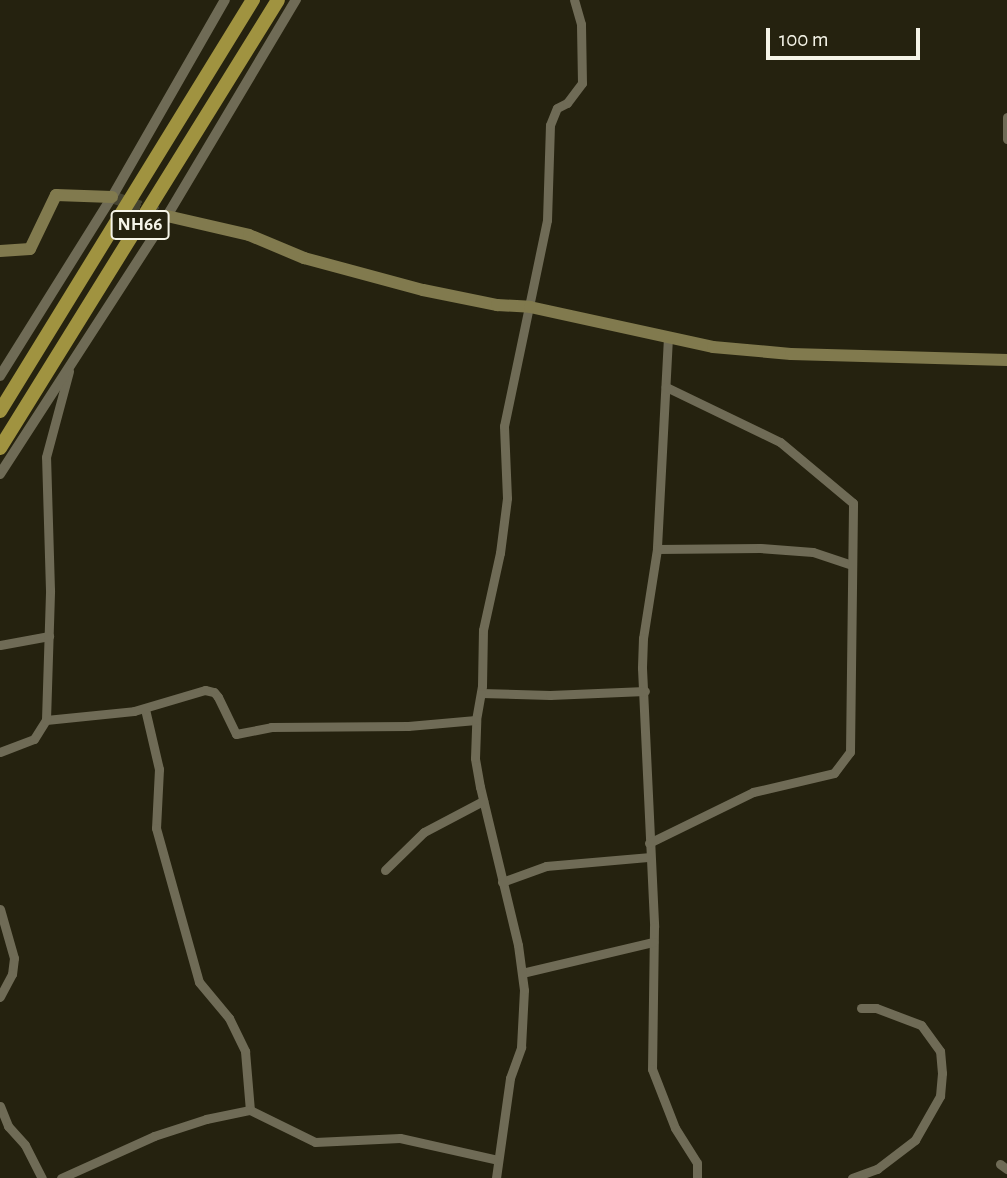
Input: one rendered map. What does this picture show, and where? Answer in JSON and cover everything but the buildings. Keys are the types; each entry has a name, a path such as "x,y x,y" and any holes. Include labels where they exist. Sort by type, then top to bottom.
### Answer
{"highway":[{"name":"NH66","path":"0,411 253,0"},
{"name":"NH66","path":"0,448 278,0"}],"main road":[{"path":"0,251 30,249 56,195 112,197"},
{"path":"167,216 249,235 304,258 423,290 497,305 530,307 713,346 791,354 1007,360"}],"street":[{"path":"0,376 112,197 225,0"},
{"path":"0,474 167,216 296,0"},
{"path":"496,1178 510,1078 521,1047 524,990 475,758 476,720 481,693 483,630 500,553 507,498 504,426 547,220 550,125 557,108 567,103 582,83 582,24 573,0"},
{"path":"1007,117 1007,139"},
{"path":"668,337 657,549 643,638 648,857 653,942 652,1069 675,1128 697,1163 697,1178"},
{"path":"0,752 34,739 46,720 49,636 47,457 70,366"},
{"path":"649,843 753,792 834,773 850,752 853,503 780,442 666,387"},
{"path":"657,549 773,549 813,552 852,565"},
{"path":"0,645 49,636"},
{"path":"46,720 145,709 205,690 214,692 236,734 271,727 408,726 476,720"},
{"path":"481,693 550,695 645,691"},
{"path":"145,709 159,769 156,828 199,982 229,1018 245,1051 250,1110"},
{"path":"385,870 424,832 483,801"},
{"path":"502,882 546,866 648,857"},
{"path":"0,909 14,958 12,974 0,997"},
{"path":"522,974 653,942"},
{"path":"852,1178 877,1169 915,1140 940,1096 940,1051 934,1038 921,1025 876,1008 861,1008"},
{"path":"930,1058 940,1051"},
{"path":"0,1106 8,1126 25,1145 42,1178"},
{"path":"61,1178 154,1136 206,1119 250,1110 315,1142 400,1138 498,1160"}],"tunnel":[{"path":"112,197 167,216"}]}
